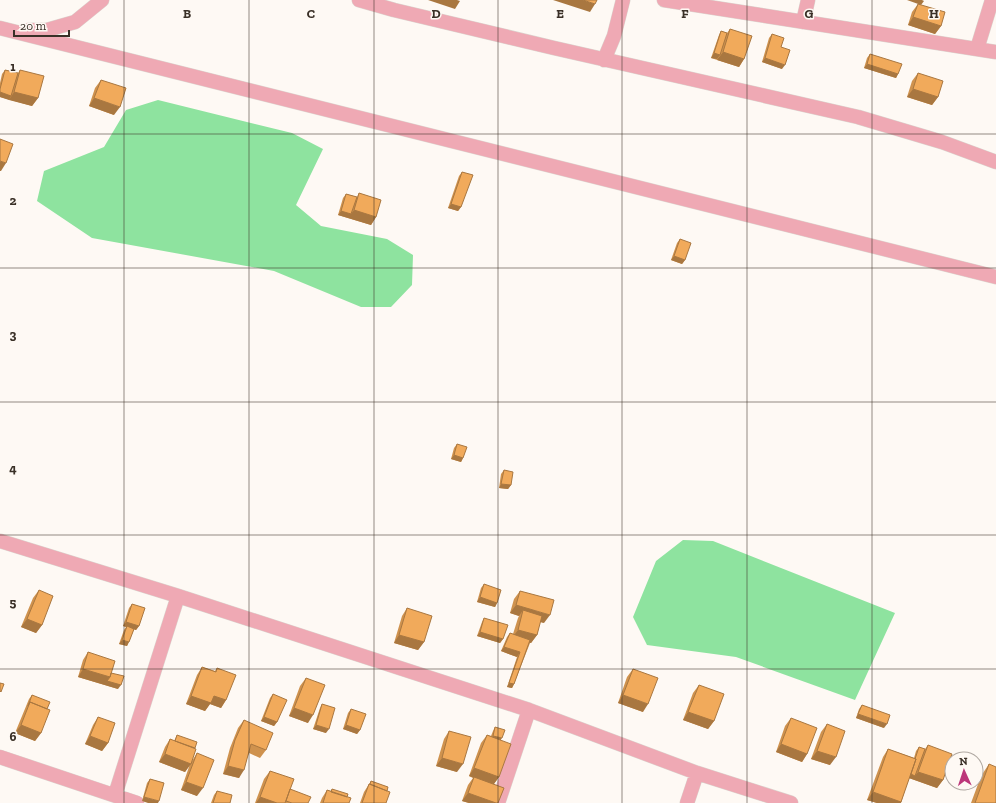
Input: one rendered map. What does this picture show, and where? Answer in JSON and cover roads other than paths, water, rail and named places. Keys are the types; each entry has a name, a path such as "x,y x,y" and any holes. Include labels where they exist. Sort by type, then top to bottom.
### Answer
{"street":[{"path":"3,28 47,30 75,22 102,0"},
{"path":"359,0 394,10 604,60 858,117 942,142 996,162"},
{"path":"604,60 614,36 623,0"},
{"path":"664,0 996,52"},
{"path":"803,22 808,0"},
{"path":"977,49 992,0"},
{"path":"3,28 996,277"},
{"path":"0,541 178,596 529,710 697,773 791,803"},
{"path":"115,795 178,596"},
{"path":"498,803 529,710"},
{"path":"0,757 137,803"},
{"path":"687,803 697,773"}]}
